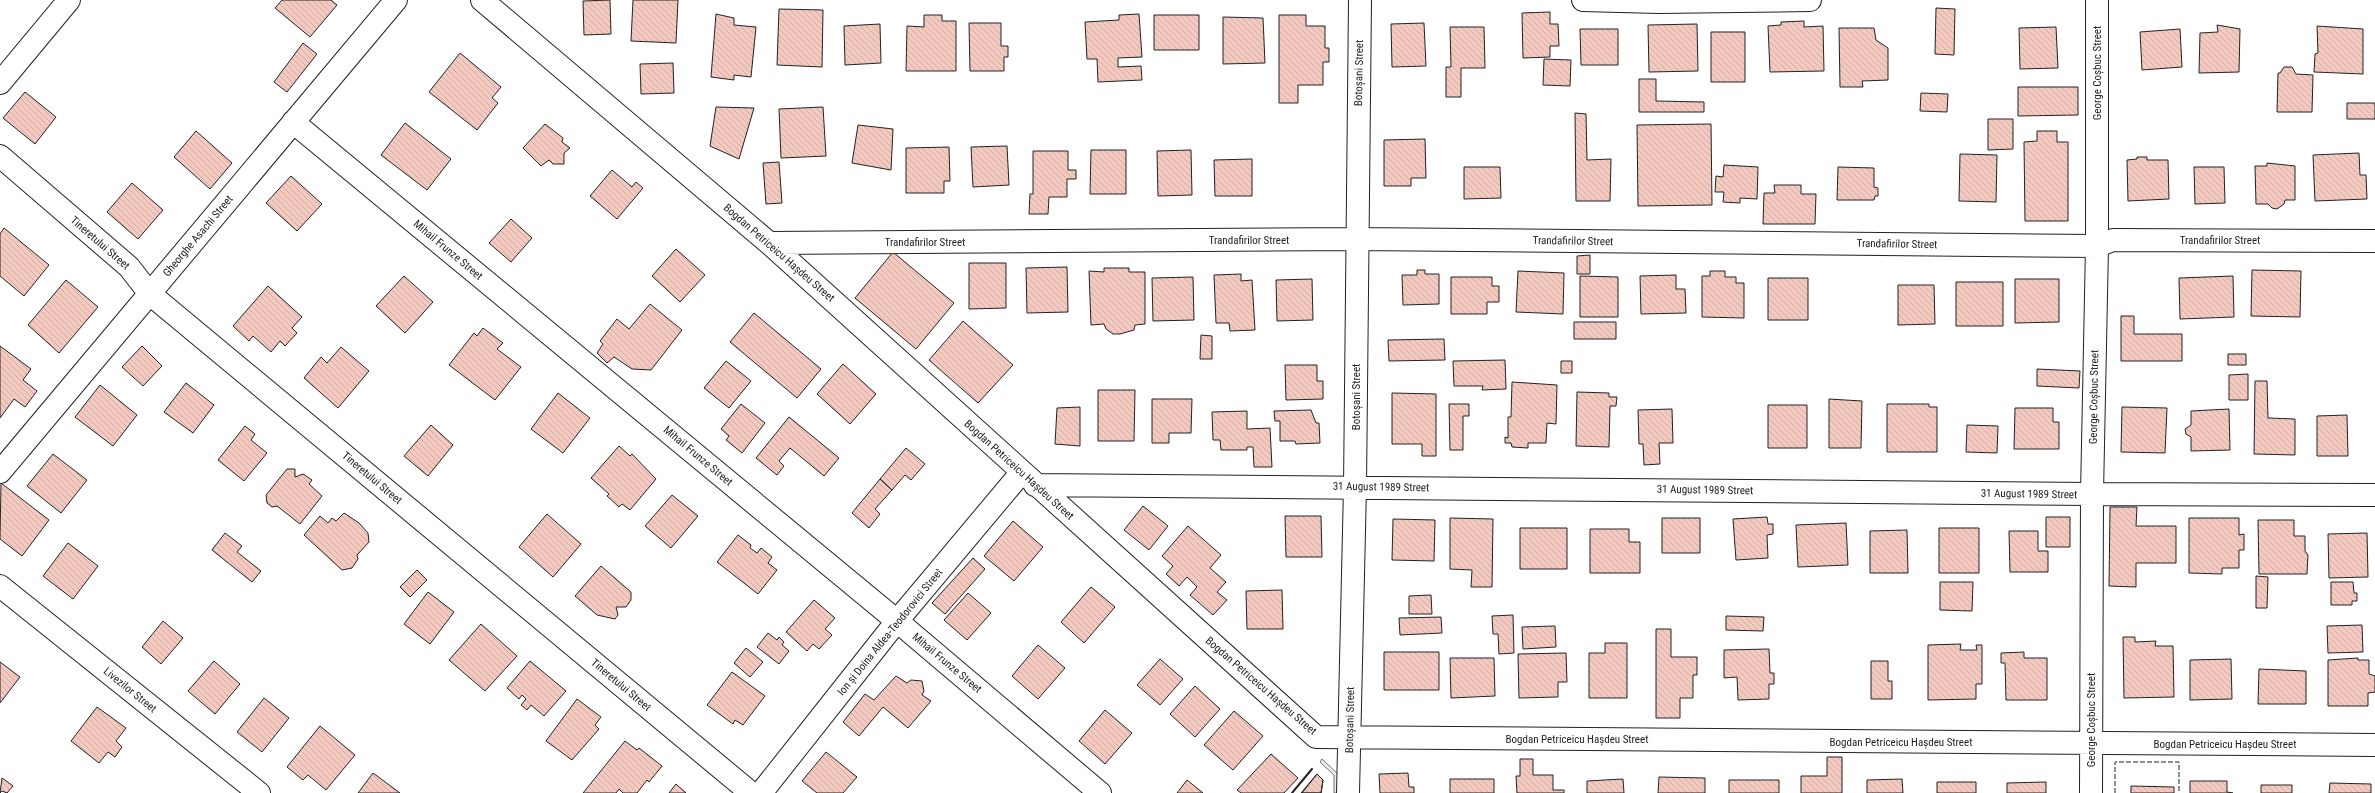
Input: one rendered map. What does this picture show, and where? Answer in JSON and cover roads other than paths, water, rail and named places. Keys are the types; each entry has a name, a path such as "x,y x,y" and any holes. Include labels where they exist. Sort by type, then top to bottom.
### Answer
{"street":[{"path":"0,84 69,0"},
{"name":"Bogdan Petriceicu Hașdeu Street","path":"482,0 769,243 1028,479 1316,737 2375,745"},
{"name":"Botoșani Street","path":"1348,793 1355,487 1360,0"},
{"path":"1583,0 1658,2 1810,0"},
{"name":"George Coșbuc Street","path":"2091,793 2092,494 2097,246 2098,0"},
{"name":"Gheorghe Asachi Street","path":"0,472 293,122 388,3"},
{"name":"Mihail Frunze Street","path":"293,122 897,621 1100,793"},
{"name":"Tineretului Street","path":"0,156 129,267 150,294 751,793"},
{"name":"Trandafirilor Street","path":"769,243 1357,239 2097,246 2113,240 2375,241"},
{"name":"Ion și Doina Aldea-Teodorovici Street","path":"761,793 897,621 1028,479"},
{"name":"31 August 1989 Street","path":"1028,479 1355,487 2092,494 2375,494"},
{"name":"Livezilor Street","path":"0,586 259,793"}]}
